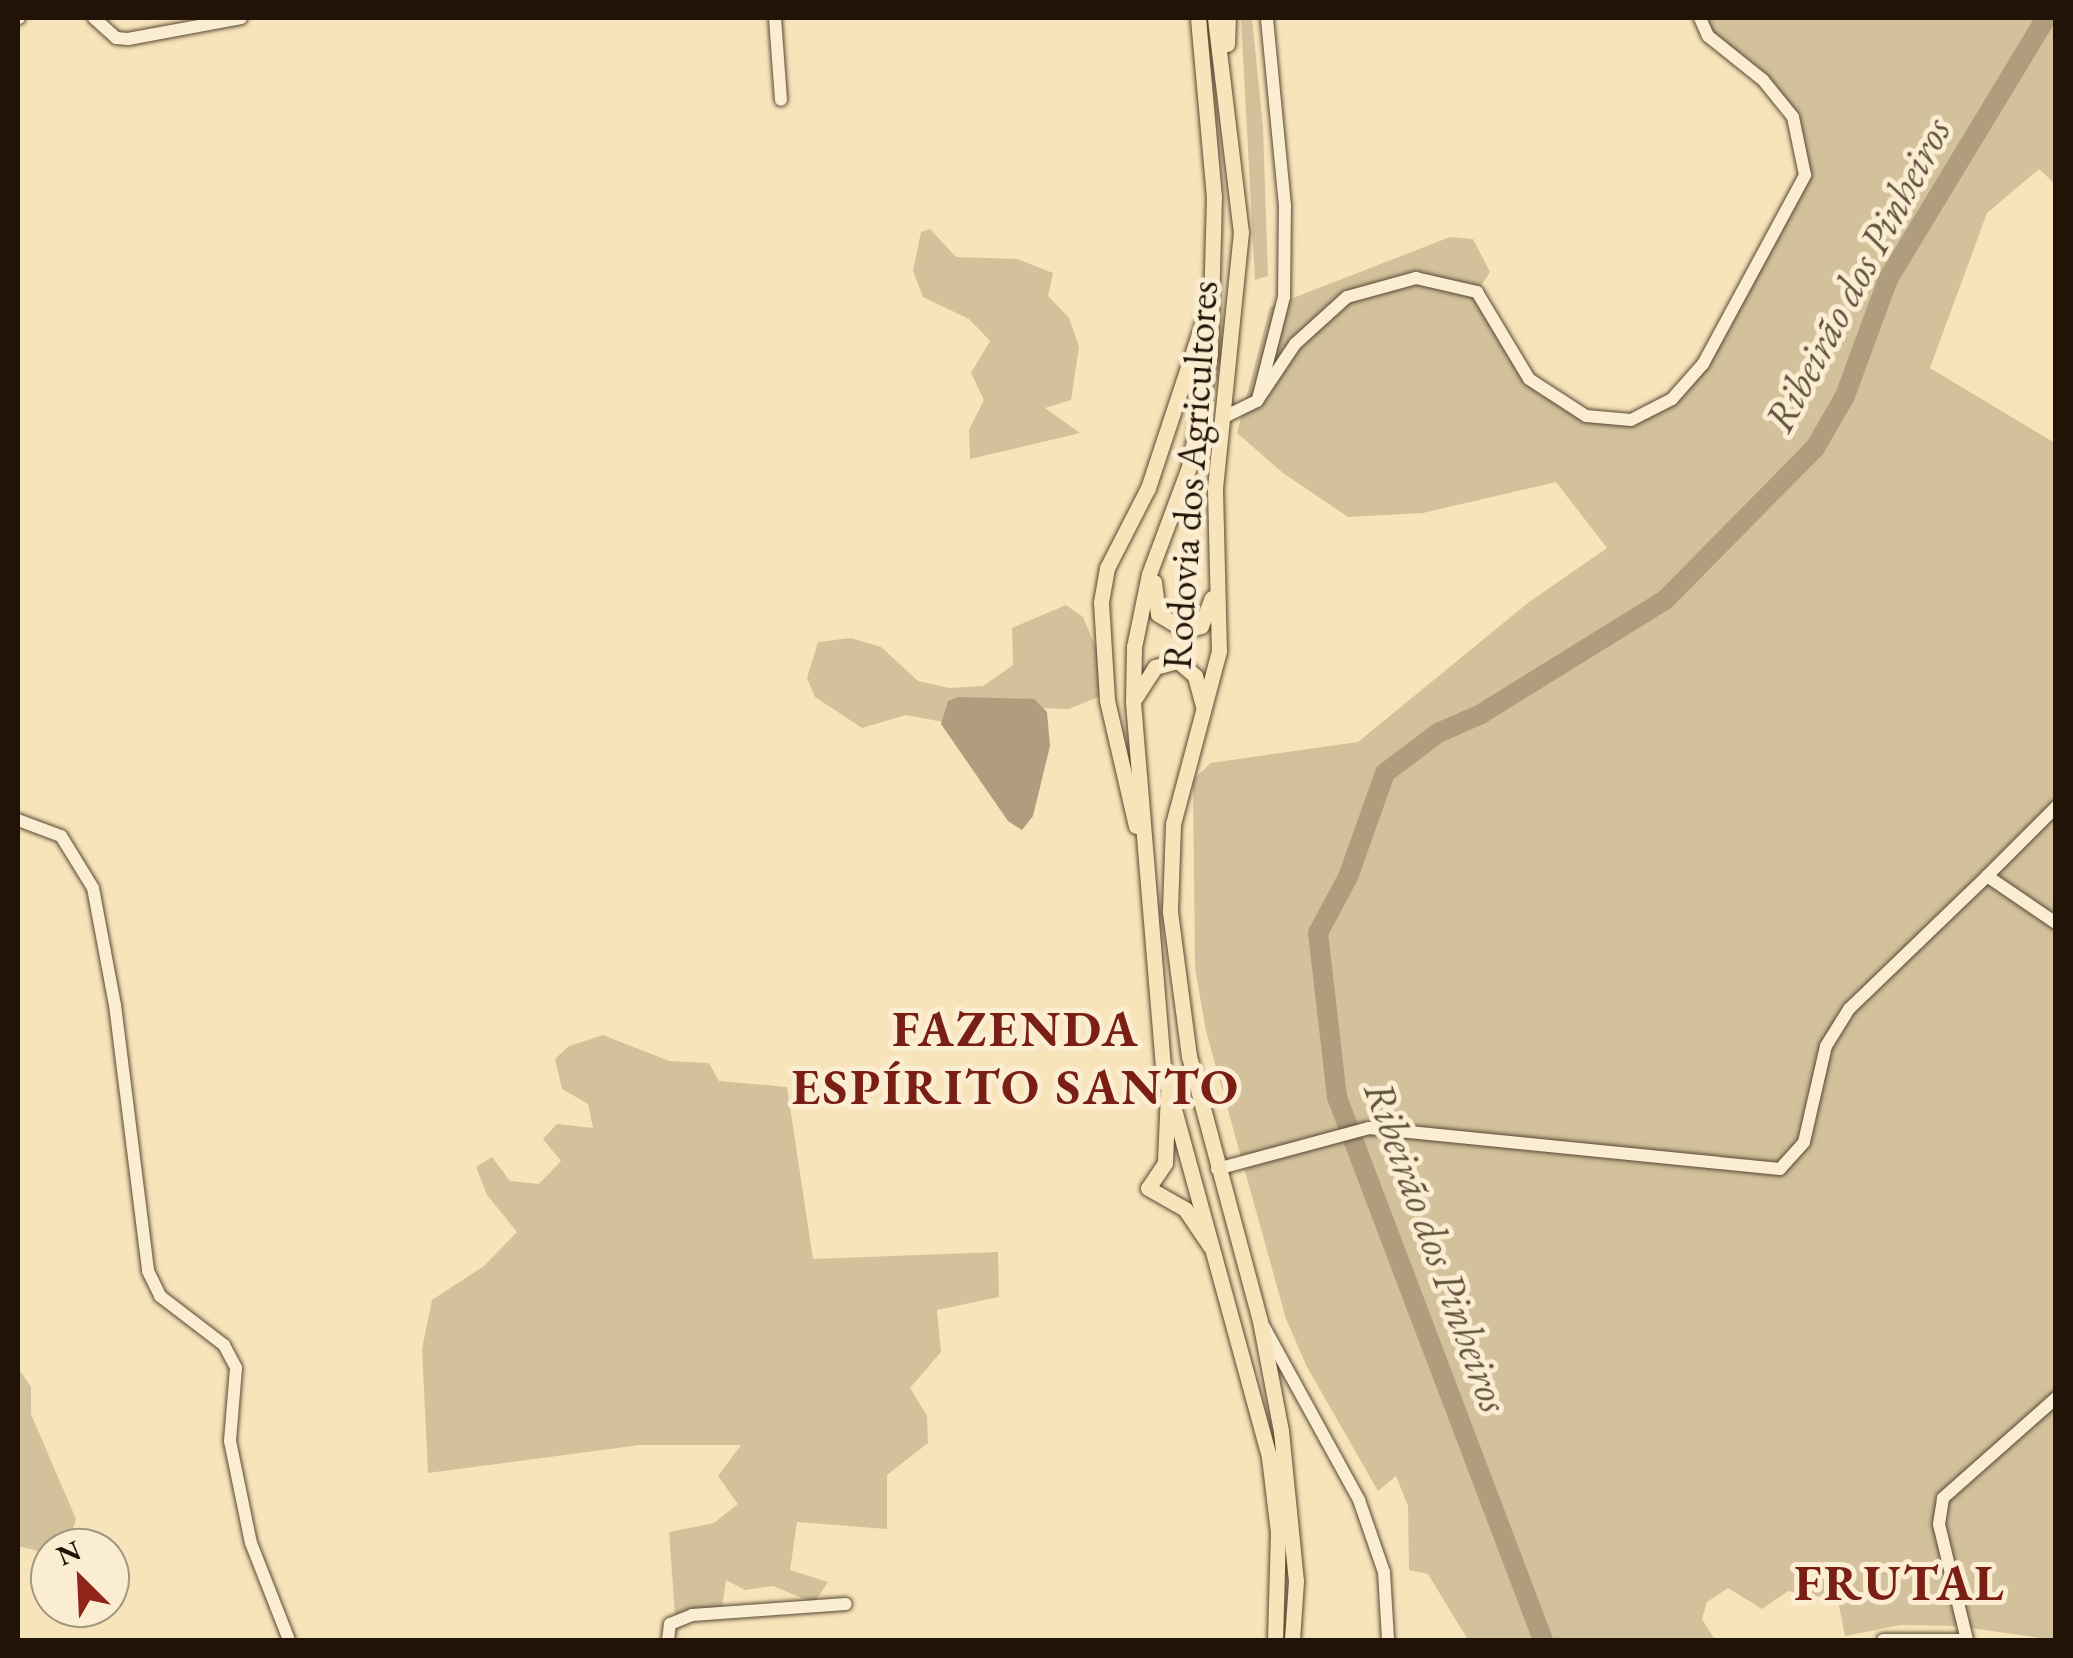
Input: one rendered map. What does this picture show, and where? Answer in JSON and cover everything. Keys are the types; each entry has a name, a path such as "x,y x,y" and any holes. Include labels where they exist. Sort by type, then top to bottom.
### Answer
{"main road":[{"name":"Rodovia dos Agricultores","path":"1198,18 1214,196 1210,353 1197,434 1136,631 1133,702 1158,1023 1169,1079 1269,1458 1278,1532 1274,1640"},
{"name":"Rodovia dos Agricultores","path":"1216,18 1227,73 1241,232 1215,489 1219,651 1173,824 1170,912 1189,1056 1260,1321 1292,1498 1292,1640"},
{"path":"1227,73 1228,18"},
{"path":"1149,891 1107,700 1101,602 1106,568 1158,462 1210,289"},
{"path":"1165,529 1152,592 1168,625 1201,626 1218,563"},
{"path":"1133,702 1144,677 1164,660 1178,662 1194,676 1203,706"},
{"path":"1169,1079 1165,1162 1148,1188 1185,1209 1216,1256"}],"street":[{"path":"94,18 116,38 241,18"},
{"path":"775,18 781,100"},
{"path":"1257,401 1284,297 1285,206 1266,18"},
{"path":"1222,418 1257,401 1318,319 1374,284 1416,278 1477,292 1529,379 1586,416 1631,420 1672,398 1703,364 1805,175 1792,117 1763,80 1708,36 1700,18"},
{"path":"1217,1170 1369,1128 1780,1169 1804,1142 1826,1046 1848,1009 2056,807"},
{"path":"18,820 61,836 93,888 115,1004 148,1272 160,1296 213,1335 236,1368 230,1441 251,1543 289,1640"},
{"path":"1987,876 2056,924"},
{"path":"1260,1321 1359,1500 1384,1572 1388,1640"},
{"path":"1883,1640 1964,1640 1939,1524 1943,1498 2056,1398"},
{"path":"668,1640 670,1624 692,1615 846,1604"}],"shaded area":[{"path":"1241,18 1252,18 1263,127 1268,276 1255,280"},
{"path":"1700,18 2055,18 2055,184 2039,169 1987,213 1930,368 2055,443 2055,1640 1956,1626 1900,1625 1845,1636 1838,1600 1788,1591 1762,1609 1728,1588 1707,1602 1702,1619 1715,1640 1468,1640 1428,1574 1409,1570 1408,1506 1396,1476 1378,1491 1307,1367 1286,1319 1206,1031 1195,968 1193,780 1211,763 1358,742 1529,602 1607,548 1556,482 1423,513 1348,517 1283,473 1237,433 1270,307 1450,237 1473,239 1490,272 1477,292 1519,365 1564,406 1631,420 1685,386 1805,175 1781,101 1722,49"},
{"path":"930,229 956,257 1017,259 1053,273 1048,296 1069,318 1079,347 1071,400 1045,408 1080,433 970,459 969,430 984,400 971,373 990,341 969,319 923,297 913,271 921,232"},
{"path":"1066,605 1083,617 1107,674 1108,693 1069,709 1012,707 943,722 906,715 862,728 815,697 807,678 818,642 851,638 881,647 918,681 949,688 983,686 1013,665 1012,628"},
{"path":"958,697 1034,699 1047,712 1050,746 1033,816 1022,830 1008,821 941,724 948,701"},
{"path":"603,1035 669,1061 709,1063 719,1081 787,1087 813,1259 998,1252 999,1297 937,1310 941,1352 910,1388 927,1416 928,1443 887,1475 887,1529 797,1522 790,1570 828,1582 814,1603 773,1586 745,1590 726,1580 722,1607 675,1615 669,1532 714,1523 738,1504 718,1476 741,1445 640,1445 428,1473 422,1349 432,1300 484,1266 517,1232 487,1195 476,1167 492,1157 510,1181 539,1184 561,1161 543,1139 557,1124 593,1128 588,1104 562,1089 555,1059 569,1046"},
{"path":"18,1368 31,1387 31,1414 76,1519 73,1528 30,1528 30,1549 18,1546"}],"waterway":[{"name":"Ribeirão dos Pinheiros","path":"1543,1640 1337,1097 1318,933 1348,877 1385,773 1438,733 1481,714 1665,600 1815,448 1845,396 1888,279 2046,18"}],"district":[{"name":"FAZENDA ESPÍRITO SANTO","path":"1016,1057"},
{"name":"FRUTAL","path":"1900,1583"}]}
